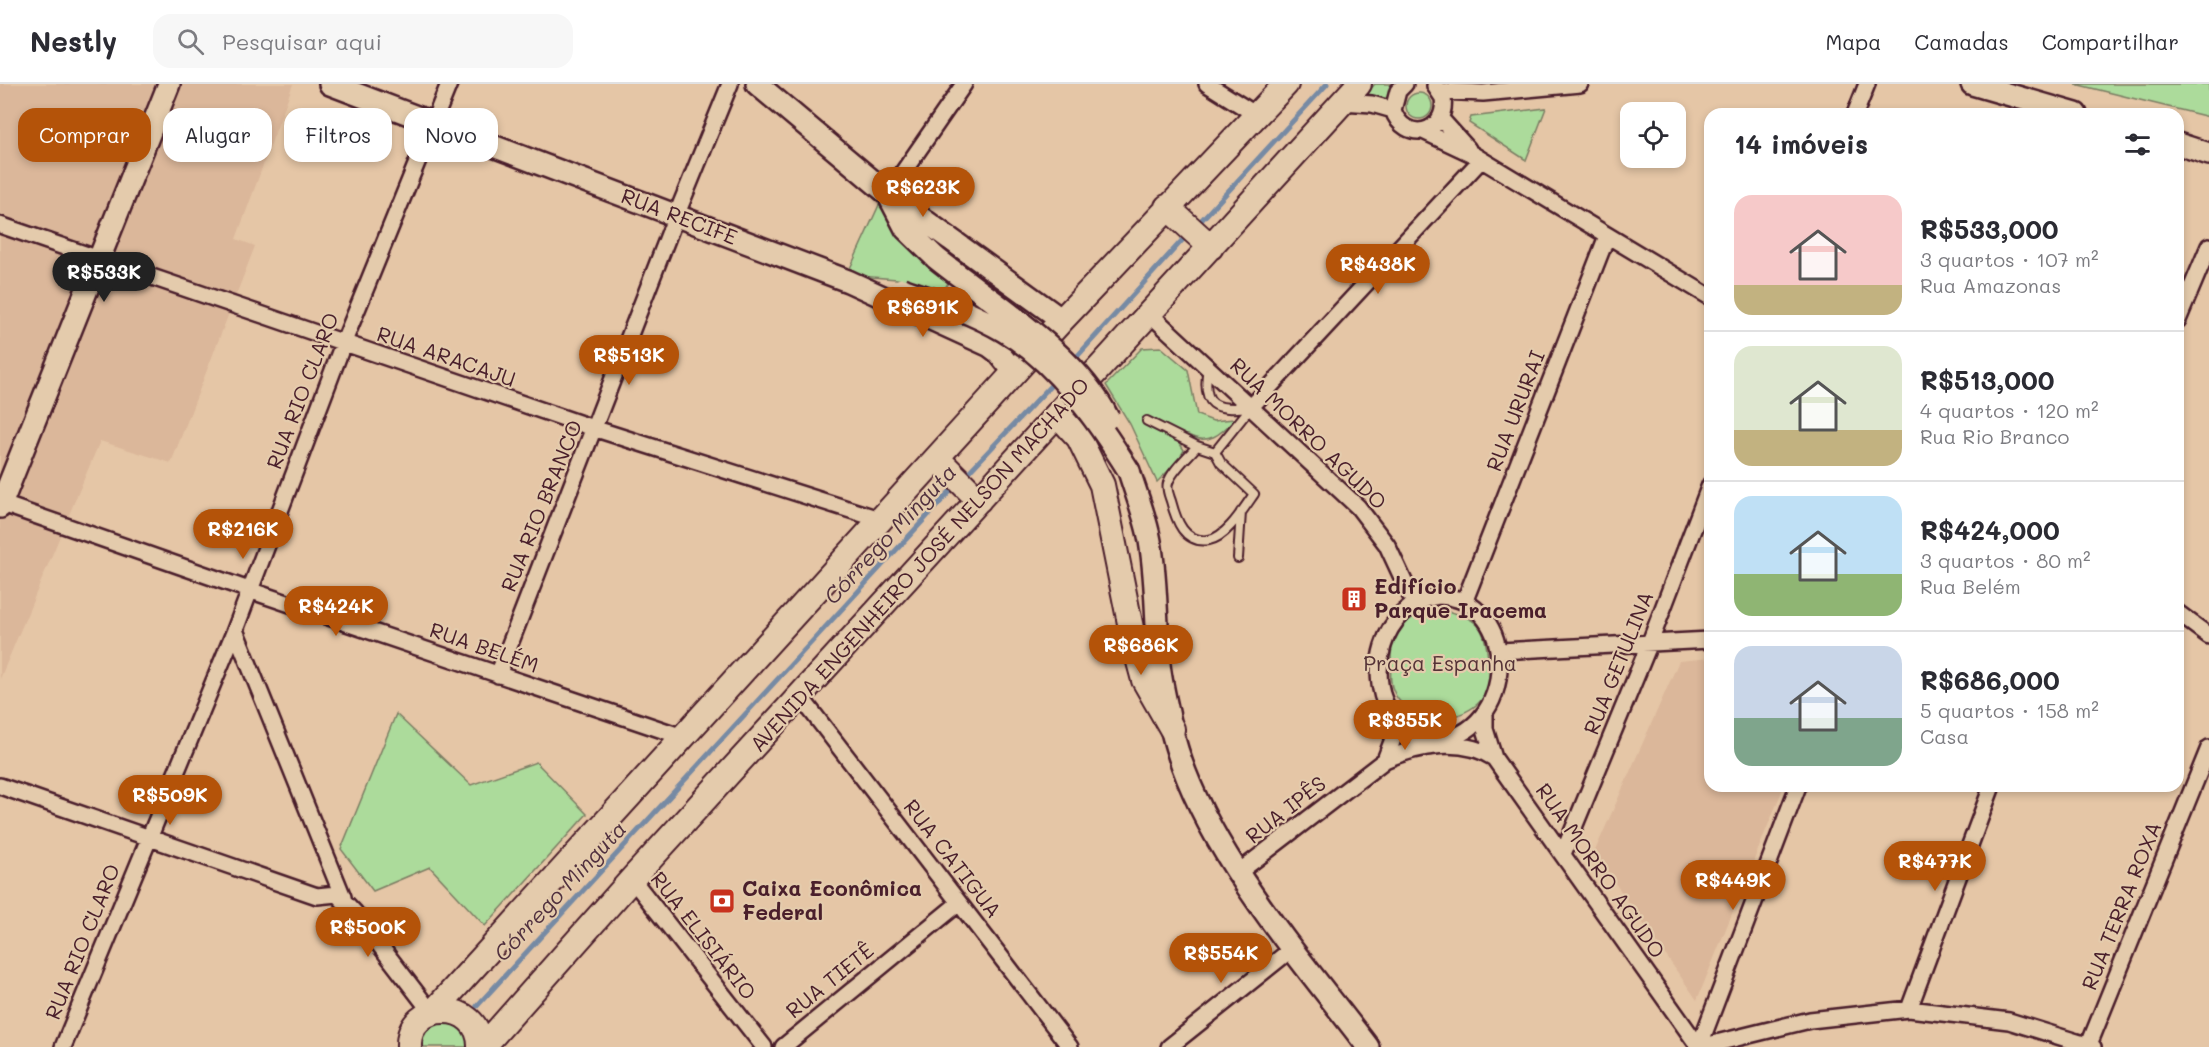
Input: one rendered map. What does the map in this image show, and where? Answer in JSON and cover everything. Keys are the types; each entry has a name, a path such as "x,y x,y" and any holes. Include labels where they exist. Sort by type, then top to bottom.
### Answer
{"main road":[{"path":"0,504 101,258 169,84"},
{"name":"RUA RECIFE","path":"330,84 404,113"},
{"path":"757,84 888,194 1062,320"},
{"name":"AVENIDA ENGENHEIRO JOSÉ NELSON MACHADO","path":"418,1025 882,520 959,480 1058,415 1149,314 1191,229 1258,116 1286,84"},
{"name":"AVENIDA ENGENHEIRO JOSÉ NELSON MACHADO","path":"481,1047 800,696 959,480 1015,373 1062,320 1191,229 1342,102 1359,84"},
{"path":"1972,84 2050,108"},
{"path":"2020,84 2057,108"},
{"path":"2184,146 2209,154"},
{"name":"RUA RECIFE","path":"498,149 848,281 990,346 1015,373"},
{"path":"888,194 906,229 936,258 1052,349 1088,386 1103,407 1129,471 1150,540 1158,617 1159,666 1172,729 1183,765 1209,822 1239,872 1368,1047"},
{"path":"848,281 902,289 976,316 1030,349 1093,415 1129,471"},
{"path":"1058,415 1079,438 1102,485 1139,661 1155,703 1172,729"},
{"path":"418,1025 449,1010 466,1017 478,1032 481,1047"}],"street":[{"name":"RUA RIO CLARO","path":"440,108 449,84"},
{"name":"RUA RIO BRANCO","path":"498,675 596,429 676,216 730,84"},
{"path":"888,194 964,84"},
{"path":"1207,84 1258,116"},
{"path":"1405,84 1398,91 1393,110 1400,123 1407,128 1423,131 1476,157 1704,293"},
{"path":"1439,100 1483,93 1580,84"},
{"path":"1857,108 1867,84"},
{"path":"1423,131 1433,127 1439,100"},
{"path":"1439,100 1476,157"},
{"path":"1342,102 1372,104 1393,110"},
{"path":"1251,407 1476,157"},
{"name":"RUA RIO CLARO","path":"63,1047 235,630 343,344 418,162"},
{"name":"RUA ARACAJU","path":"0,225 596,429 882,520"},
{"name":"RUA URURAI","path":"1465,600 1607,236"},
{"path":"2184,306 2209,246"},
{"name":"RUA MORRO AGUDO","path":"1149,314 1251,407 1372,523 1387,545 1414,603"},
{"name":"RUA GETULINA","path":"1563,855 1649,645 1704,502"},
{"name":"RUA BELÉM","path":"0,504 683,737"},
{"path":"1438,596 1465,600 1487,624 1500,651 1500,672 1485,713 1474,726 1460,735 1425,740 1410,735 1398,726 1383,699 1378,680 1379,664 1386,637 1404,611 1414,603 1438,596"},
{"path":"2184,618 2209,636"},
{"path":"0,786 317,896 337,894 343,897 235,630"},
{"path":"1500,651 1704,640"},
{"name":"RUA CATIGUA","path":"800,696 1070,1047"},
{"name":"RUA MORRO AGUDO","path":"1485,713 1485,729 1494,758 1699,1047"},
{"path":"1385,760 1398,726"},
{"path":"1385,760 1408,750 1464,745 1482,750 1494,758"},
{"name":"RUA TERRA ROXA","path":"2090,1046 2209,748"},
{"name":"RUA IPÊS","path":"1239,872 1385,760"},
{"path":"1699,1047 1796,792"},
{"path":"1909,1009 1990,792"},
{"path":"317,896 325,891 334,875"},
{"name":"RUA ELISIÁRIO","path":"632,879 764,1047"},
{"path":"337,894 355,913 418,1025"},
{"name":"RUA TIETÊ","path":"783,1047 959,903"},
{"path":"1169,1047 1293,948"},
{"path":"1699,1047 1810,1020 1909,1009 2009,1021 2090,1046"}],"lane":[{"path":"1208,368 1205,383 1208,399 1215,406 1227,410 1251,407"},
{"path":"1215,452 1251,407"},
{"path":"1147,421 1197,446 1215,452 1221,463 1254,494 1225,530 1210,540 1197,539 1184,532 1177,524 1167,487 1170,479 1197,446"},
{"path":"1238,558 1241,510"}],"shaded area":[{"path":"0,84 293,84 272,141 272,108 163,108 163,162 264,162 236,239 255,246 171,463 100,441 0,679"},
{"path":"1704,659 1704,792 1782,792 1697,1000 1594,853 1679,661"}],"green space":[{"path":"1375,84 1395,84 1390,100 1365,95"},
{"path":"2075,84 2209,84 2209,117 2184,111 2184,108 2172,108"},
{"path":"1419,93 1428,97 1432,106 1428,115 1419,119 1410,115 1406,106 1410,97"},
{"path":"1546,108 1526,160 1469,123 1471,117"},
{"path":"879,205 912,246 950,279 944,290 897,279 847,275"},
{"path":"1161,347 1188,370 1197,415 1213,421 1235,419 1214,437 1202,439 1188,435 1180,444 1184,450 1178,461 1157,482 1130,424 1106,385 1142,348"},
{"name":"Praça Espanha","path":"1442,610 1464,616 1482,631 1487,649 1490,679 1488,689 1477,704 1459,714 1440,718 1421,715 1402,703 1392,688 1391,673 1392,648 1398,630 1411,618"},
{"path":"396,714 471,785 536,762 587,814 485,926 430,867 373,891 341,849"},
{"path":"446,1020 465,1028 471,1047 421,1047 425,1032"}],"waterway":[{"name":"Córrego Minguta","path":"1196,226 1327,84"},
{"name":"Córrego Minguta","path":"1073,361 1187,235"},
{"name":"Córrego Minguta","path":"964,477 1056,380"},
{"name":"Córrego Minguta","path":"477,1006 955,486"}],"place":[{"name":"Edifício Parque Iracema","path":"1354,599"},
{"name":"Caixa Econômica Federal","path":"722,901"}]}
